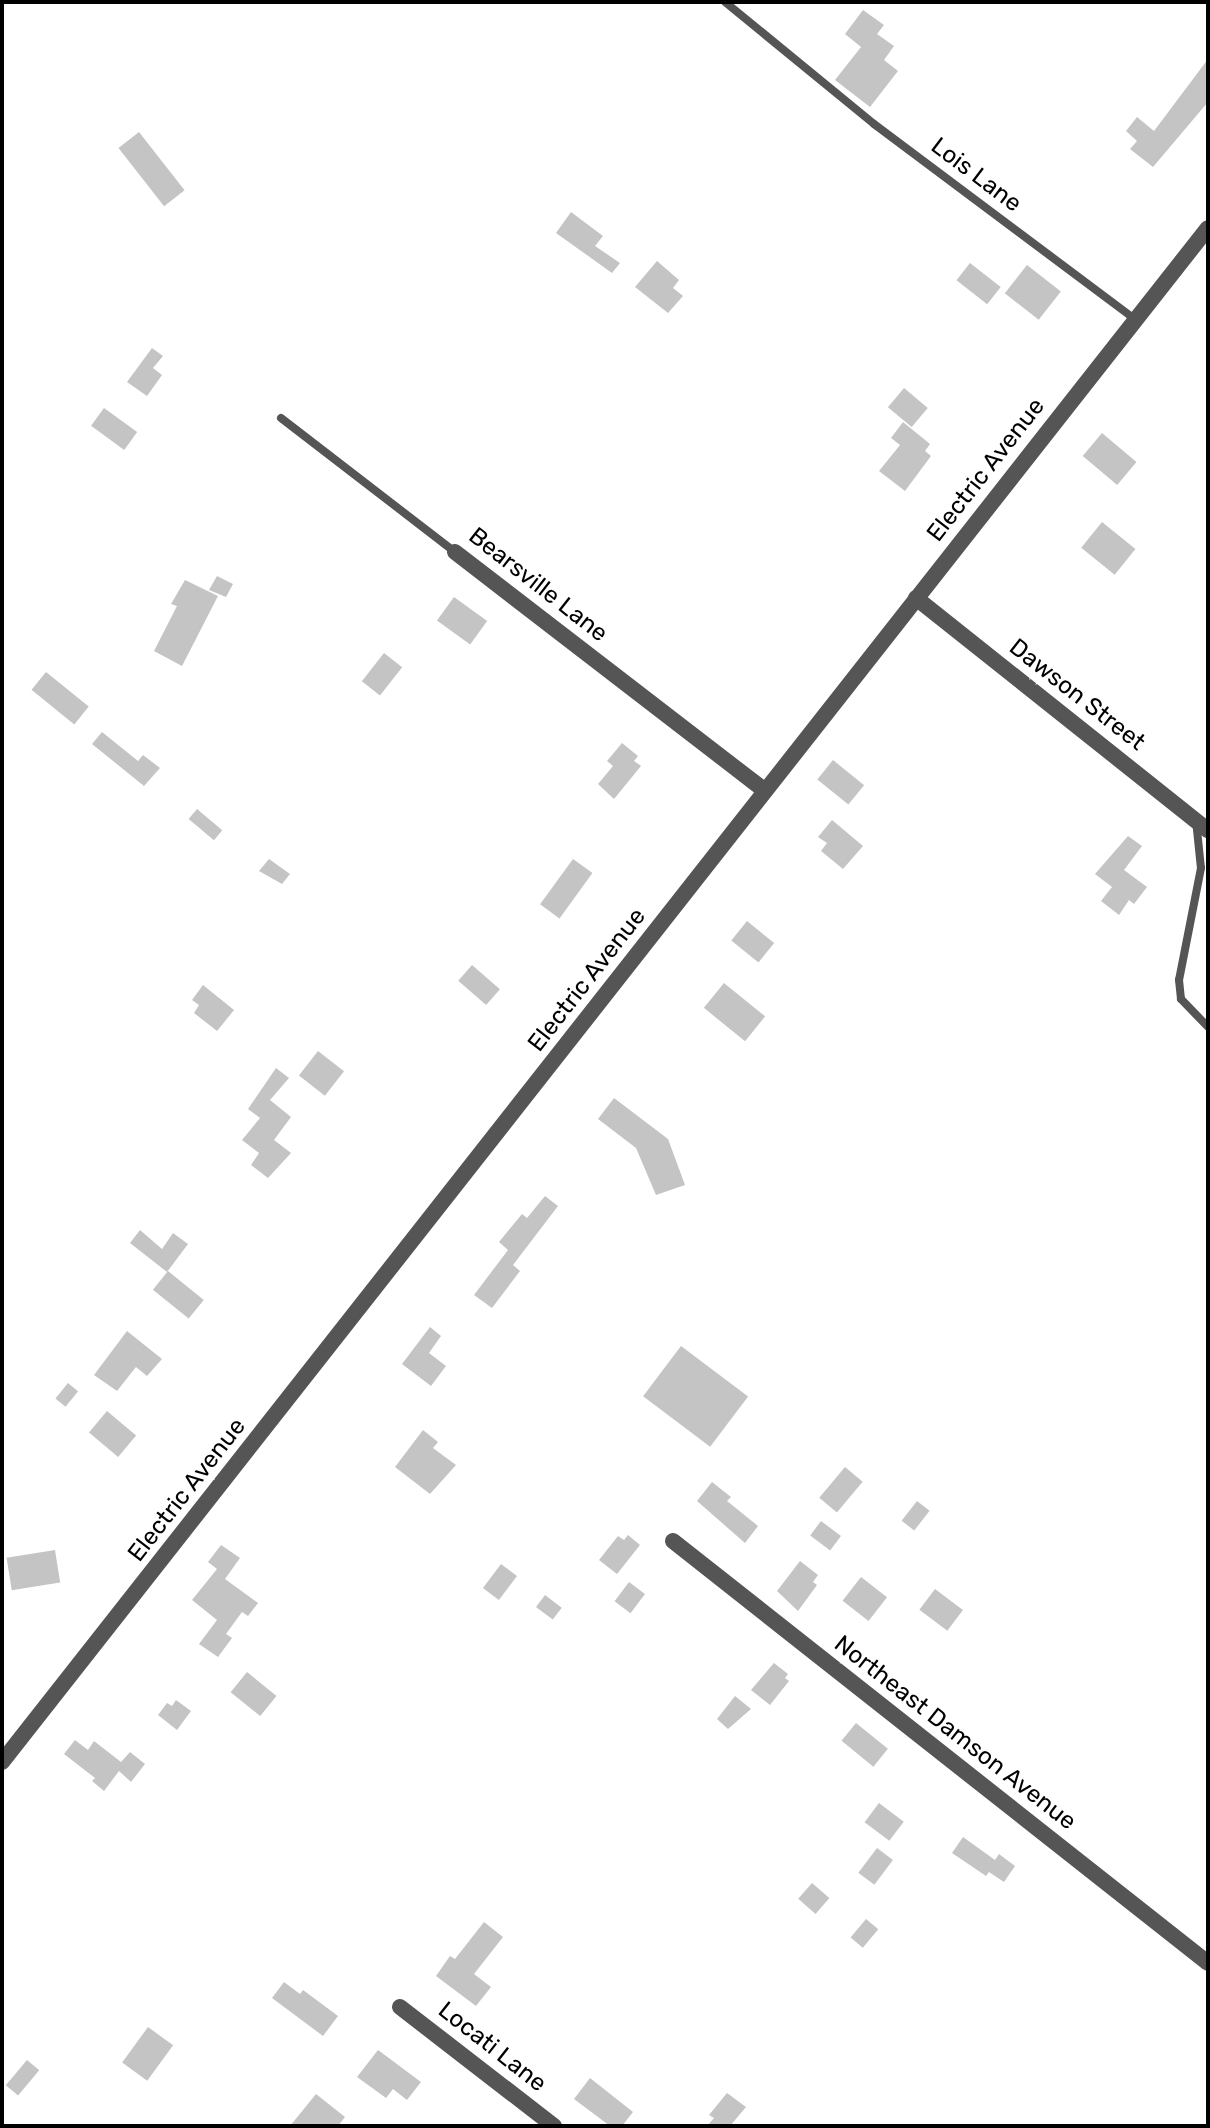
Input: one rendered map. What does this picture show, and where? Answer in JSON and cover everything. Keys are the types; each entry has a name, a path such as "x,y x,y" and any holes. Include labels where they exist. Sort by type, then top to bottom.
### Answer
{"street":[{"name":"Electric Avenue","path":"2,1762 1208,228"},
{"name":"Bearsville Lane","path":"455,552 765,791"},
{"name":"Dawson Street","path":"916,598 1202,825"},
{"name":"Northeast Damson Avenue","path":"673,1541 1208,1963"},
{"name":"Locati Lane","path":"400,2007 554,2126"}],"lane":[{"name":"Lois Lane","path":"725,2 874,124 1136,320"},
{"name":"Bearsville Lane","path":"281,418 455,552"},
{"path":"1202,825 1201,868 1179,980 1181,999 1208,1027"}],"building":[{"path":"863,10 884,25 877,34 894,46 884,60 898,71 870,107 835,80 861,47 845,34"},
{"path":"1208,59 1208,102 1153,167 1130,149 1137,141 1126,131 1137,117 1154,131"},
{"path":"139,132 185,190 164,206 119,148"},
{"path":"571,212 603,236 595,246 620,263 612,273 556,233"},
{"path":"657,261 679,280 673,288 683,296 668,313 635,287"},
{"path":"970,263 1001,287 987,304 956,280"},
{"path":"1027,265 1061,291 1039,320 1005,293"},
{"path":"152,348 163,356 153,368 162,375 147,396 127,382"},
{"path":"904,388 928,408 912,427 888,407"},
{"path":"104,408 137,432 124,450 91,426"},
{"path":"903,422 930,444 925,451 931,456 905,491 879,471 900,445 891,438"},
{"path":"1102,433 1136,462 1117,485 1083,456"},
{"path":"1102,522 1135,549 1115,575 1081,548"},
{"path":"217,576 233,584 226,597 209,590"},
{"path":"185,580 218,596 182,666 154,651 177,606 171,604"},
{"path":"454,597 487,621 470,645 437,620"},
{"path":"384,653 402,667 380,696 362,681"},
{"path":"46,672 89,707 74,724 32,690"},
{"path":"102,732 138,761 143,755 160,768 144,786 92,744"},
{"path":"622,743 638,756 634,761 641,766 614,799 598,784 613,766 607,761"},
{"path":"833,760 864,785 848,805 817,779"},
{"path":"197,809 222,830 214,840 189,819"},
{"path":"832,820 863,846 843,869 821,851 827,843 818,837"},
{"path":"1128,836 1142,846 1124,870 1147,887 1134,904 1129,900 1119,915 1101,901 1112,887 1095,874"},
{"path":"269,859 290,874 282,884 259,871"},
{"path":"573,859 592,873 560,918 540,904"},
{"path":"747,921 774,943 758,962 731,940"},
{"path":"472,965 500,989 486,1005 458,981"},
{"path":"724,983 765,1016 745,1041 704,1008"},
{"path":"203,985 234,1010 217,1031 194,1013 199,1005 192,1000"},
{"path":"318,1051 344,1071 325,1096 299,1075"},
{"path":"276,1068 289,1078 270,1100 291,1117 274,1140 291,1153 268,1178 251,1165 259,1153 242,1140 260,1118 248,1109"},
{"path":"614,1098 668,1139 685,1185 656,1195 636,1148 598,1119"},
{"path":"545,1196 558,1206 513,1265 520,1271 492,1308 474,1295 508,1250 499,1242 522,1214 527,1218"},
{"path":"140,1230 162,1249 173,1233 188,1244 167,1272 130,1243"},
{"path":"168,1271 204,1300 189,1319 153,1290"},
{"path":"430,1327 441,1336 429,1353 446,1366 431,1386 402,1364"},
{"path":"127,1331 162,1359 147,1376 136,1367 117,1391 94,1375"},
{"path":"681,1346 748,1397 710,1447 643,1396"},
{"path":"68,1383 78,1391 66,1407 55,1399"},
{"path":"107,1411 136,1435 118,1457 89,1432"},
{"path":"423,1430 438,1442 433,1448 456,1465 430,1494 395,1467"},
{"path":"845,1467 863,1482 837,1512 819,1498"},
{"path":"712,1482 731,1497 727,1501 758,1526 745,1543 697,1501"},
{"path":"917,1501 930,1511 914,1531 902,1521"},
{"path":"821,1521 841,1536 830,1550 810,1535"},
{"path":"628,1535 640,1545 617,1574 599,1560 618,1536 624,1540"},
{"path":"221,1545 240,1558 225,1579 258,1603 248,1616 242,1612 226,1634 232,1638 218,1657 199,1644 217,1620 192,1600 217,1569 208,1562"},
{"path":"55,1550 60,1583 12,1590 7,1558"},
{"path":"800,1561 818,1575 813,1582 817,1585 798,1611 777,1591"},
{"path":"501,1564 517,1576 499,1600 483,1588"},
{"path":"861,1577 887,1597 869,1621 843,1601"},
{"path":"629,1582 645,1594 631,1613 615,1601"},
{"path":"935,1589 963,1610 947,1631 919,1610"},
{"path":"545,1595 562,1608 553,1620 536,1607"},
{"path":"774,1663 788,1674 785,1678 789,1681 770,1705 751,1690"},
{"path":"247,1672 277,1696 260,1716 231,1692"},
{"path":"735,1696 751,1709 728,1729 717,1719"},
{"path":"176,1700 191,1711 177,1730 158,1715 167,1703 172,1706"},
{"path":"856,1723 888,1749 873,1767 842,1741"},
{"path":"75,1740 88,1750 94,1741 121,1762 130,1752 145,1764 131,1782 119,1771 104,1791 92,1781 95,1778 64,1754"},
{"path":"879,1803 904,1822 889,1841 865,1822"},
{"path":"963,1837 995,1860 999,1854 1015,1866 1004,1882 989,1872 986,1876 952,1853"},
{"path":"877,1848 893,1860 874,1885 858,1873"},
{"path":"812,1883 829,1898 816,1914 798,1899"},
{"path":"866,1919 878,1929 863,1948 851,1937"},
{"path":"484,1922 503,1937 474,1974 491,1987 476,2006 436,1976 450,1956 455,1959"},
{"path":"284,1982 300,1994 303,1990 338,2016 323,2036 272,1998"},
{"path":"148,2027 173,2045 147,2081 122,2063"},
{"path":"378,2050 421,2082 407,2100 393,2089 386,2098 357,2077"},
{"path":"27,2060 39,2070 18,2096 6,2085"},
{"path":"590,2078 633,2112 622,2126 610,2126 574,2099"},
{"path":"727,2093 746,2107 730,2126 707,2126 714,2118 709,2115"},
{"path":"316,2094 345,2117 338,2126 290,2126"}]}
